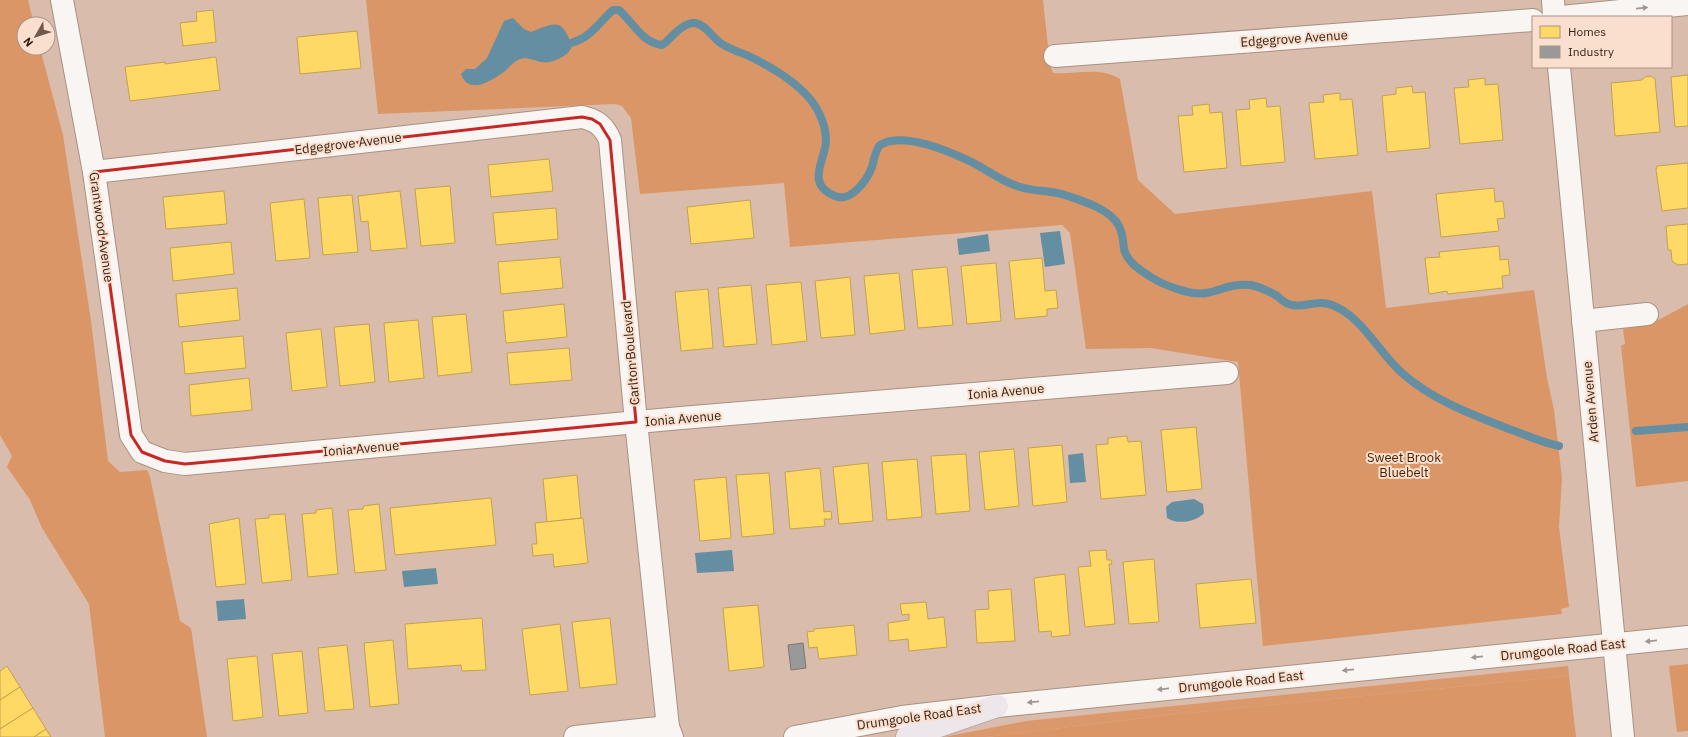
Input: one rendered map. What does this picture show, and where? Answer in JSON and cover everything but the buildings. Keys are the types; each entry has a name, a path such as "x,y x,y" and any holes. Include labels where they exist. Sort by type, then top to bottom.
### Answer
{"highway":[{"path":"907,737 997,706"}],"street":[{"name":"Grantwood Avenue","path":"62,0 94,172 131,435 142,452"},
{"path":"1553,0 1554,16"},
{"path":"1572,16 1688,4"},
{"name":"Edgegrove Avenue","path":"1055,56 1532,20"},
{"name":"Arden Avenue","path":"1559,68 1623,737"},
{"name":"Edgegrove Avenue","path":"94,172 582,117 592,119 600,124"},
{"name":"Carlton Boulevard","path":"600,124 610,140 636,422 670,732"},
{"path":"1583,321 1647,314"},
{"name":"Ionia Avenue","path":"142,452 165,461 185,464 636,422 1227,373"},
{"name":"Drumgoole Road East","path":"795,737 902,717 997,706 1688,637"},
{"path":"575,737 670,732"}],"highlighted area":[{"path":"582,117 592,119 600,124 610,140 636,422 185,464 165,461 142,452 131,435 94,172"}],"shaded area":[{"path":"1568,666 1569,676 1169,715 986,737 944,737 1026,721"}],"green space":[{"path":"0,0 28,0 32,16 16,16 16,56 42,56 63,135 91,321 108,461 120,472 147,470 150,477 180,621 191,628 207,737 105,737 89,604 42,528 30,500 7,467 12,456 0,435"},
{"name":"Sweet Brook Bluebelt","path":"366,0 1043,0 1050,65 1053,73 1096,72 1112,75 1120,79 1138,180 1175,214 1372,191 1386,308 1534,290 1547,378 1554,410 1562,478 1559,527 1569,607 1561,609 1562,614 1263,646 1238,362 1151,348 1086,349 1070,233 1062,225 790,247 784,183 640,194 631,118 622,106 615,104 378,114"},
{"path":"1688,304 1688,481 1636,487 1621,346 1625,344 1623,329 1653,323"},
{"path":"1688,664 1688,731 1677,732 1669,666"},
{"path":"1569,676 1576,737 986,737 1169,715"}],"water":[{"path":"513,18 524,29 531,32 552,25 561,27 565,31 572,46 570,50 567,54 554,61 543,62 525,58 520,59 490,81 479,85 468,84 461,74 466,69 475,69 487,58 504,21"},
{"path":"1060,231 1065,264 1045,267 1040,233"},
{"path":"988,234 990,251 959,255 957,239"},
{"path":"1083,453 1086,482 1070,483 1068,455"},
{"path":"1194,499 1203,504 1204,513 1201,516 1187,522 1167,518 1166,507 1172,502"},
{"path":"732,550 734,571 697,573 695,553"},
{"path":"436,568 438,584 404,587 402,571"},
{"path":"244,599 246,619 218,621 216,601"}],"waterway":[{"path":"571,43 590,33 613,10 619,10 643,36 662,45 686,25 690,23 699,24 722,44 753,58 782,74 800,88 814,104 822,119 826,138 825,149 820,164 819,179 821,185 826,191 835,196 847,196 858,189 870,172 877,150 882,144 900,140 918,142 937,148 970,161 1012,184 1026,189 1060,193 1103,210 1115,220 1119,226 1124,249 1131,262 1151,277 1170,286 1200,294 1232,286 1251,285 1271,292 1285,303 1297,306 1316,303 1327,303 1332,305 1353,318 1370,336 1393,365 1426,391 1453,406 1481,418 1559,446"},
{"path":"1636,431 1688,427"}]}
